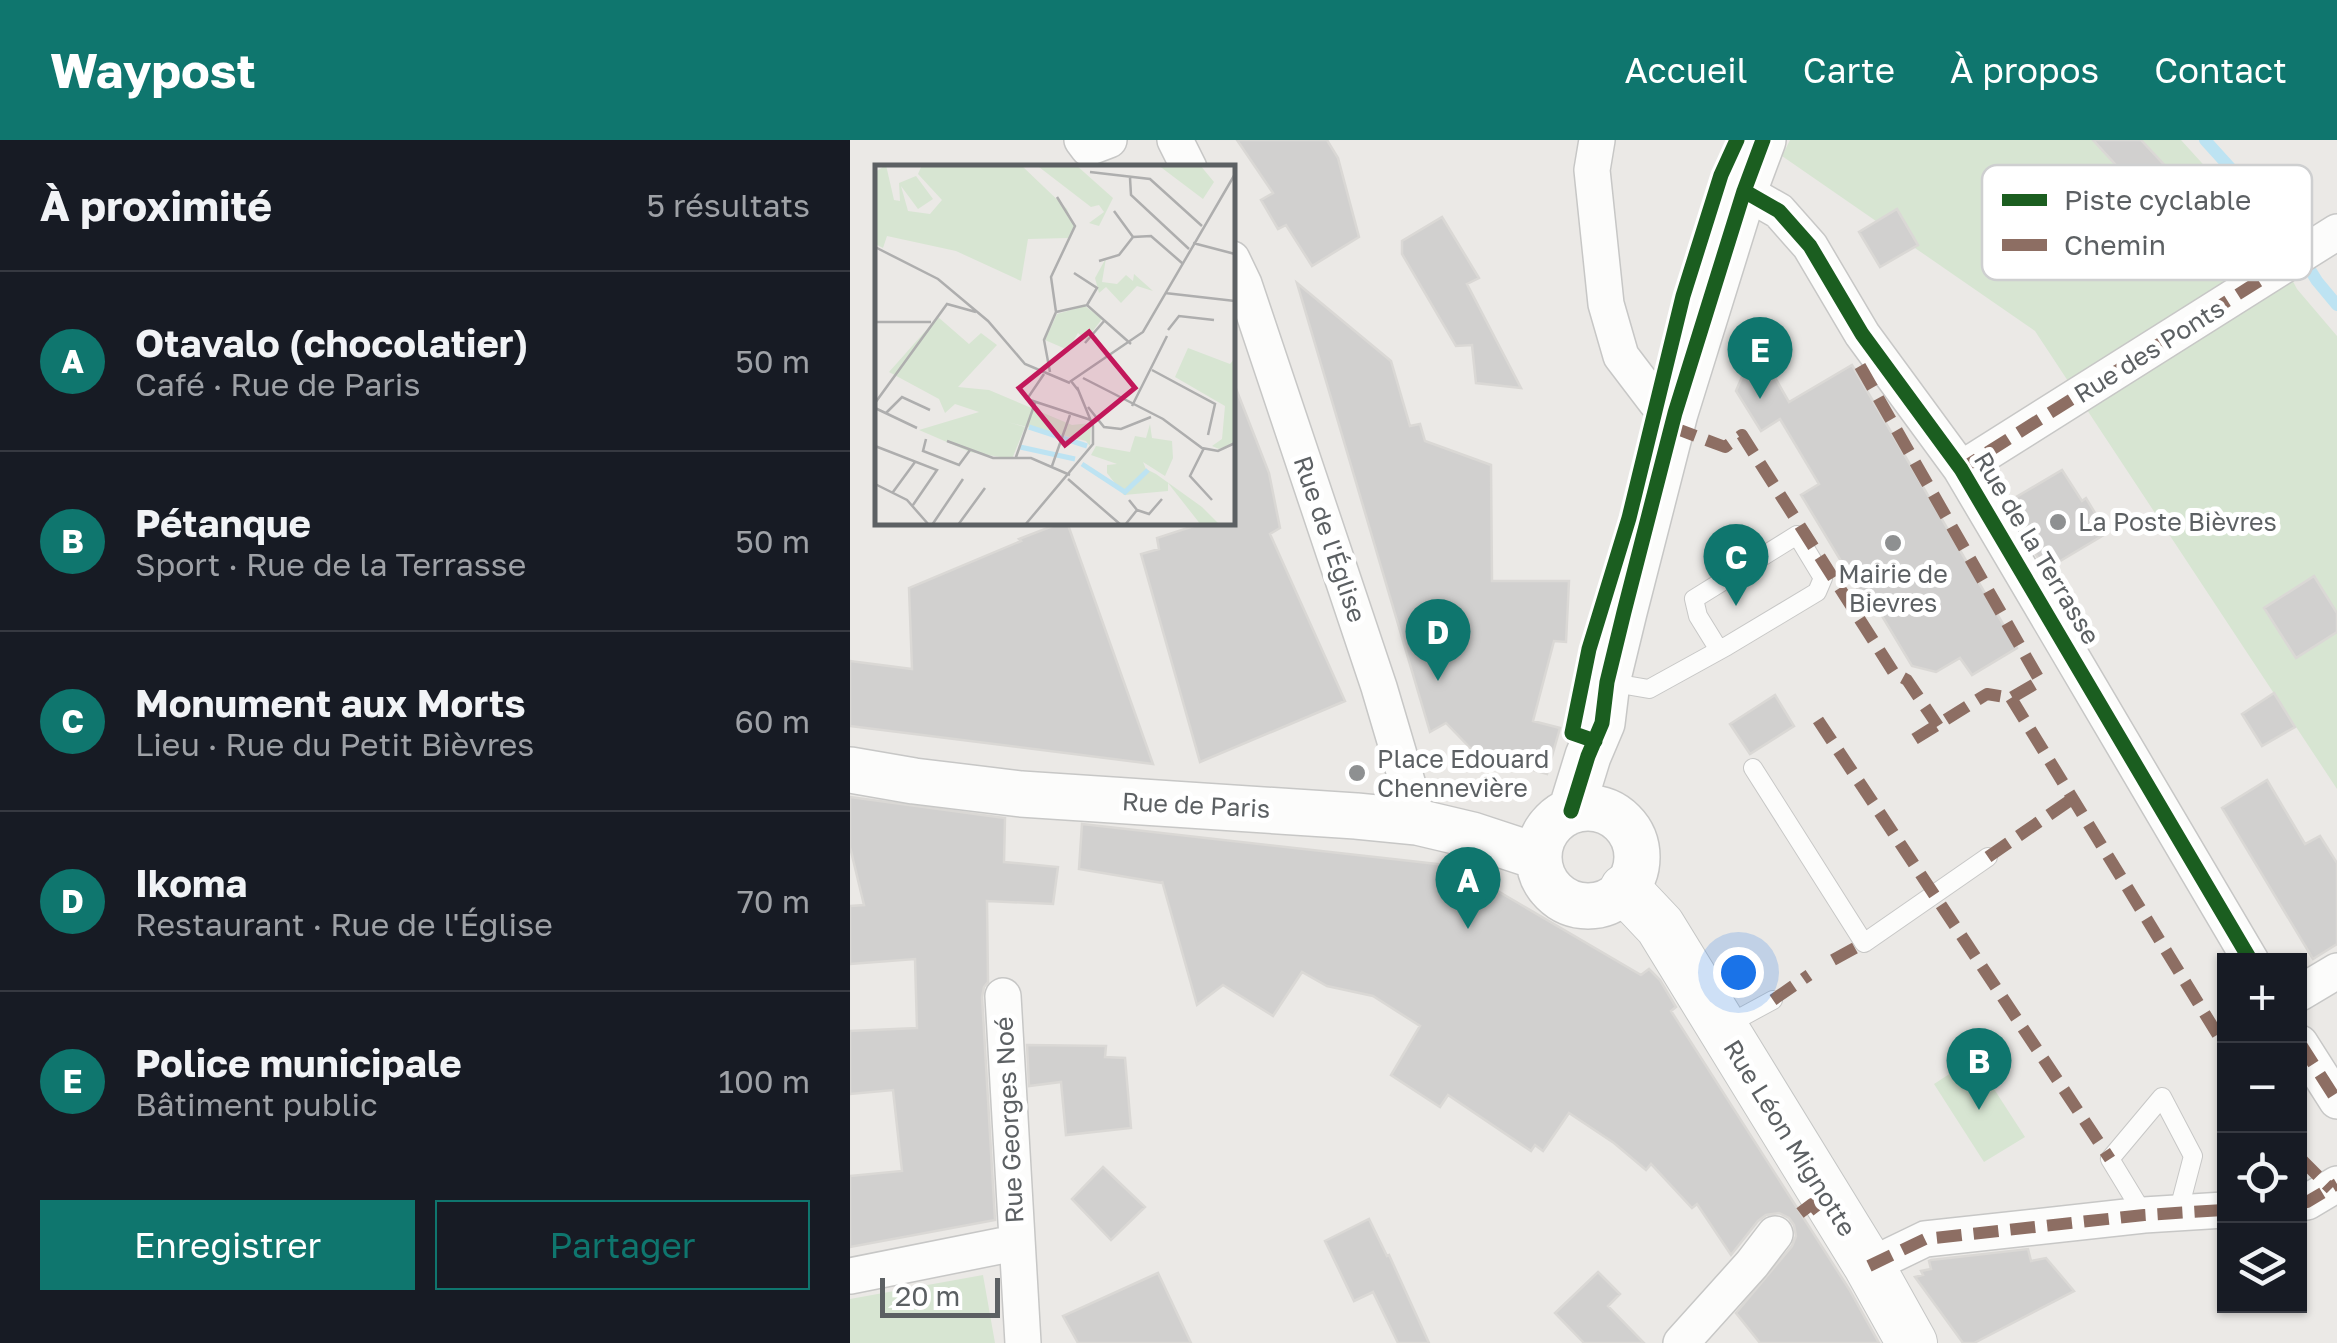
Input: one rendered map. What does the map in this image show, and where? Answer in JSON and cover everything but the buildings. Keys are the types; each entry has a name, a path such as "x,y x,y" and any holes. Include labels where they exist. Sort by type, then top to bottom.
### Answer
{"main road":[{"name":"Rue Léon Mignotte","path":"1625,889 1660,926 1870,1266 1912,1343"}],"street":[{"path":"1082,140 1088,148 1109,140"},
{"path":"1175,140 1188,165"},
{"path":"1597,140 1592,170 1606,304 1621,356 1656,402 1676,414"},
{"path":"1571,811 1605,702 1676,414 1763,140"},
{"name":"Rue de la Terrasse","path":"1744,191 1779,211 1810,246 1862,334 1961,470 2247,953"},
{"name":"Rue de l'Église","path":"1235,265 1379,687 1416,822"},
{"name":"Rue des Ponts","path":"1961,470 2261,280"},
{"path":"1605,702 1619,819"},
{"name":"Rue de Paris","path":"850,770 1020,794 1416,822 1539,856"},
{"path":"1587,808 1619,819 1628,829 1637,854 1636,867 1625,889 1599,905 1569,902 1560,897 1546,882 1539,856 1548,828 1571,811 1587,808"},
{"path":"2307,989 2337,971"},
{"name":"Rue Georges Noé","path":"1002,996 1022,1343"},
{"path":"2307,1054 2337,1102"},
{"path":"2307,1202 2337,1184"},
{"path":"1870,1266 1925,1239 2217,1210"},
{"path":"1681,1343 1775,1234"},
{"name":"Rue Georges Noé","path":"850,1276 1015,1243"}],"lane":[{"path":"1605,702 1649,689 1719,650 1817,592 1824,578 1797,535 1694,599 1698,616 1719,650"},
{"path":"1752,768 1864,942 1988,857"},
{"path":"1722,1028 1773,1000"},
{"path":"2162,1097 2193,1156 2161,1214 2110,1159 2162,1097"}],"green space":[{"path":"1790,140 2181,140 2204,165 1982,165 1982,280 2292,280 2337,336 2337,789 2035,331 1782,156"},
{"path":"1974,1058 2025,1137 1984,1162 1934,1084"},
{"path":"983,1275 995,1343 850,1343 850,1299"}],"waterway":[{"path":"2205,140 2228,165"},
{"path":"2312,273 2337,305"}],"marked path":[{"path":"1964,474 1961,469 2261,280"},
{"path":"1860,366 2040,681 2011,698 1987,694 1913,740"},
{"path":"1672,427 1725,447 1742,435 1894,673 1907,680 1938,726"},
{"path":"2011,698 2223,1043"},
{"path":"1818,720 2110,1159"},
{"path":"1988,857 2072,799"},
{"path":"1833,960 1864,943"},
{"path":"1773,1000 1809,975"},
{"path":"2307,1054 2337,1101"},
{"path":"2307,1165 2331,1189"},
{"path":"2307,1202 2337,1184"},
{"path":"1800,1213 1812,1204 1823,1218"},
{"path":"1869,1266 1925,1239 2217,1210"}],"cycle path":[{"path":"1595,741 1572,733 1589,649 1629,518 1683,296 1721,175 1737,140"},
{"path":"1571,811 1602,723 1607,682 1675,413 1763,140"},
{"path":"1744,191 1779,211 1810,246 1862,334 1961,469 2246,953"}],"place":[{"name":"Police municipale","path":"1760,399"},
{"name":"La Poste Bièvres","path":"2058,522"},
{"name":"Mairie de Bievres","path":"1893,543"},
{"name":"Monument aux Morts","path":"1736,606"},
{"name":"Ikoma","path":"1438,681"},
{"name":"Place Edouard Chennevière","path":"1357,773"},
{"name":"Otavalo (chocolatier)","path":"1468,929"},
{"name":"Pétanque","path":"1979,1110"}]}
